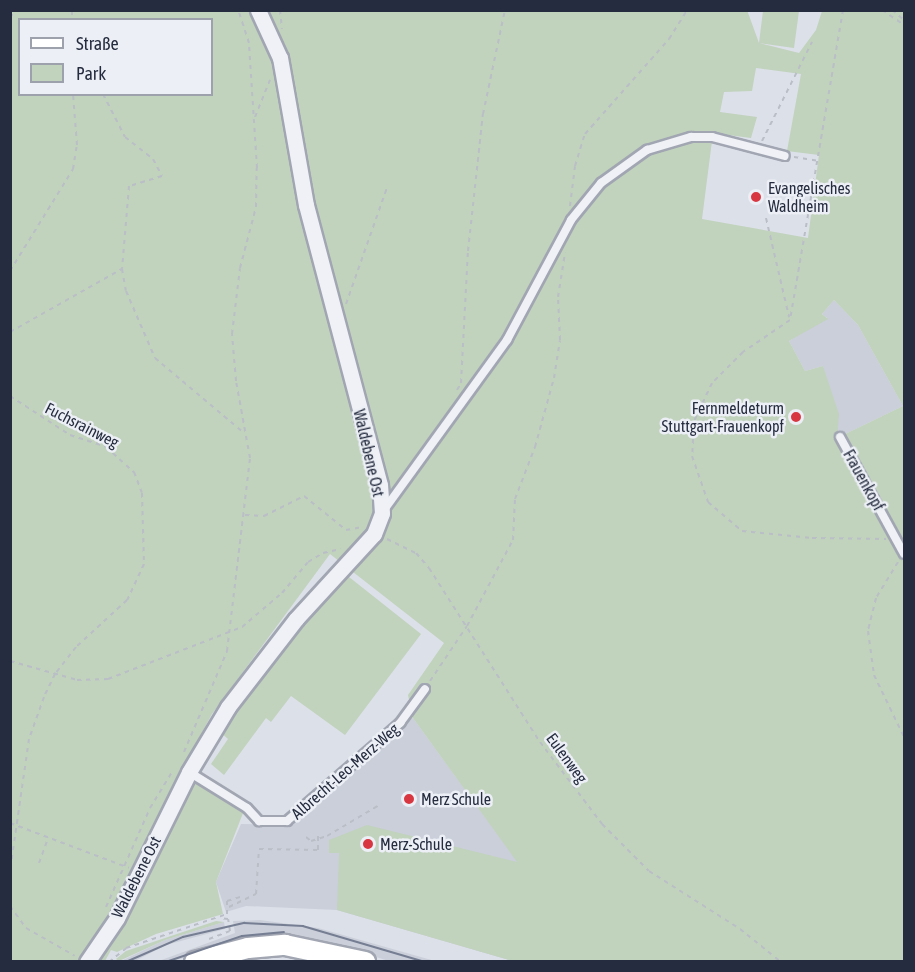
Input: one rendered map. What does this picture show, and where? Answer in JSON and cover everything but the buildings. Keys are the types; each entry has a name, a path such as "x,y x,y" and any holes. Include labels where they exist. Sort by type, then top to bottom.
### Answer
{"main road":[{"path":"195,962 248,948 285,945 365,962"}],"street":[{"name":"Waldebene Ost","path":"82,956 120,912 182,769 296,618 374,534 382,513 380,485 306,205 280,58 258,10"}],"lane":[{"path":"382,513 507,340 571,220 601,183 647,150 691,137 712,137 785,156"},
{"name":"Frauenkopf","path":"840,437 904,554"},
{"name":"Albrecht-Leo-Merz-Weg","path":"182,769 247,808 259,821 286,821 400,723 425,689"}],"path":[{"path":"10,18 15,10"},
{"path":"456,393 461,383 467,273 483,114 505,10"},
{"path":"571,220 575,166 585,134 669,39 687,10"},
{"path":"843,10 790,320 743,352 712,383 694,422 692,456 708,502 742,531 897,540 898,565 876,598 868,631 874,675 904,737"},
{"path":"882,10 904,25"},
{"path":"892,10 904,20"},
{"path":"181,758 221,672 232,630 250,458 232,334 238,277 257,191 249,43 239,12"},
{"path":"758,149 812,42"},
{"path":"254,119 280,58"},
{"path":"10,272 73,169 77,145 74,96"},
{"path":"104,96 125,136 153,159 162,176 129,186 122,269 126,291 155,358 245,434"},
{"path":"785,156 818,160"},
{"path":"337,324 388,185"},
{"path":"766,218 790,320"},
{"path":"425,689 467,626 513,540 515,499 535,447 555,368 560,340 558,297 566,249"},
{"path":"10,332 122,269"},
{"name":"Fuchsrainweg","path":"10,396 70,435 106,447 134,472 142,493 144,564 136,589 76,647 55,674 32,728 15,826 10,871"},
{"path":"244,514 264,516 304,496 346,530 365,526 382,513"},
{"name":"Eulenweg","path":"374,534 416,553 467,626 540,742 622,846 678,892 740,929 781,962"},
{"path":"10,661 77,680 108,679 242,627 264,609 308,562 323,553 359,548"},
{"path":"105,909 150,808 182,769"},
{"path":"306,837 311,841 318,836 327,836 381,804"},
{"path":"10,823 124,866"},
{"path":"229,907 256,894 259,849 318,850 318,836"},
{"path":"39,863 48,837"},
{"path":"112,962 126,948 227,914 229,907 227,902 240,897"},
{"path":"10,906 26,928 82,956"},
{"path":"209,939 230,931 228,919 219,917"},
{"path":"71,962 82,956"}],"shaded area":[{"path":"834,300 858,325 903,406 837,438 823,366 805,371 789,341 827,318 822,314"},
{"name":"Merz-Schule","path":"413,718 530,879 513,961 337,910 246,906 226,912 216,882 241,824 293,825 315,809 311,804 400,723"},
{"path":"260,920 318,928 435,961 389,961 337,945 290,938 245,940 173,961 156,962 235,933 233,921"},
{"path":"224,922 225,929 166,945 135,961 119,962 165,940"}],"green space":[{"path":"747,10 759,43 799,53 816,30 822,11 904,11 904,961 513,961 337,910 339,853 329,853 329,840 367,825 517,862 413,718 408,695 444,643 330,554 212,714 182,769 245,808 216,882 223,914 156,934 117,952 111,950 105,961 11,961 10,11","holes":["756,68 801,74 787,151 819,155 808,238 702,219 713,133 751,138 757,117 720,112 724,92 752,91","834,300 858,325 903,406 837,438 839,414 823,366 805,371 789,341 828,319 822,314"]},
{"path":"763,11 799,11 794,48 759,43"},
{"path":"344,573 421,634 345,735 291,696 271,722 266,718 224,775 211,764 228,739 218,730"},
{"path":"216,921 224,922 165,940 119,961 116,959 126,951"}],"tram line":[{"path":"126,962 183,937 244,923 303,926 425,962"},
{"path":"166,962 242,936 284,932"}],"place":[{"name":"Evangelisches Waldheim","path":"756,197"},
{"name":"Fernmeldeturm Stuttgart-Frauenkopf","path":"796,417"},
{"name":"Merz Schule","path":"409,799"},
{"name":"Merz-Schule","path":"368,844"}]}
